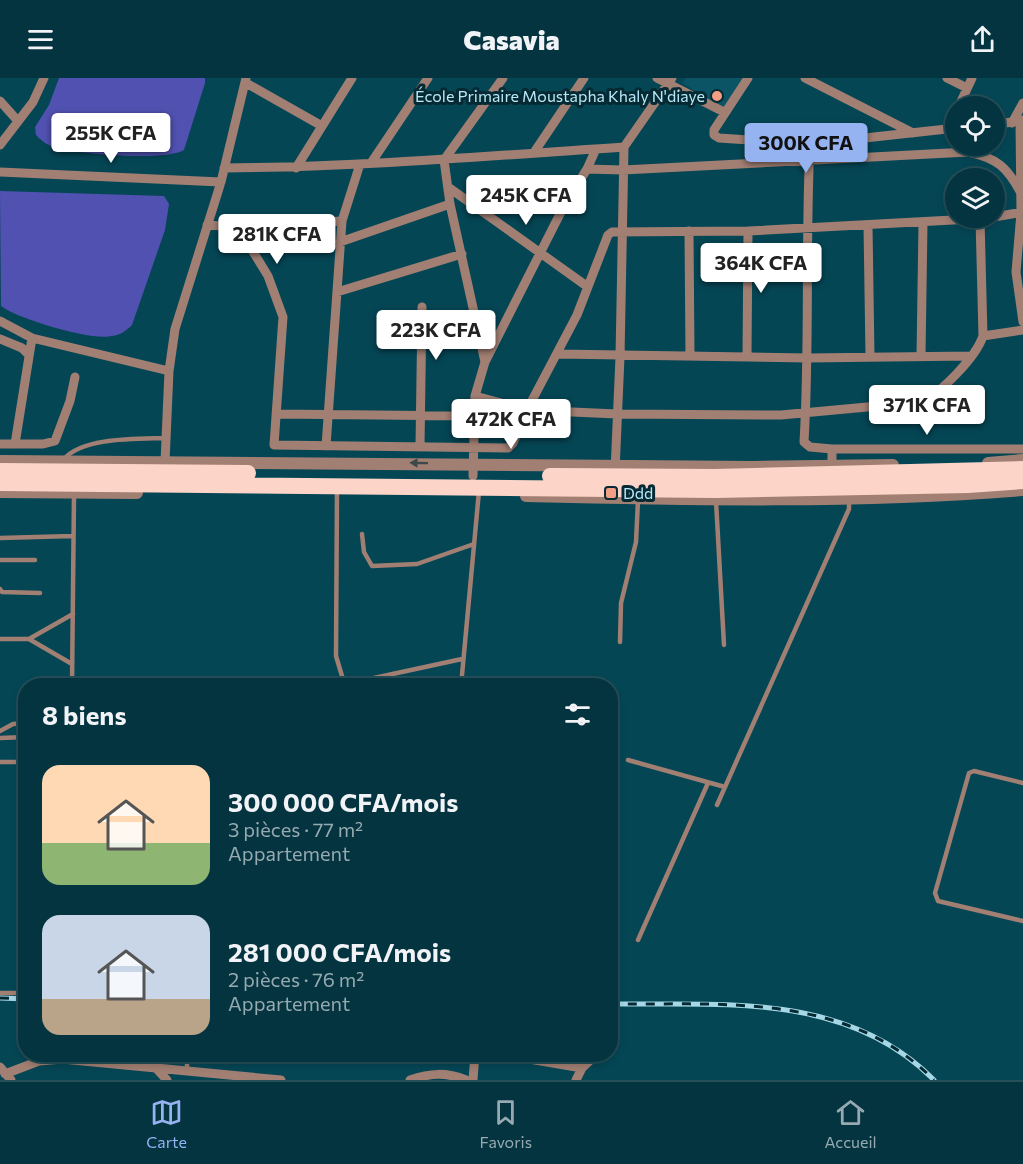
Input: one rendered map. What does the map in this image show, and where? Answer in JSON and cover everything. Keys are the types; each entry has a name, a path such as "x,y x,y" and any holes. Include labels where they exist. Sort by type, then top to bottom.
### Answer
{"highway":[{"path":"0,471 192,467 476,480 715,495 968,490 1023,481"},
{"path":"0,483 74,488 337,489 615,471 1023,469"}],"street":[{"path":"0,145 33,102 44,78"},
{"path":"371,163 428,78"},
{"path":"485,362 450,204 444,160 503,78"},
{"path":"535,151 584,78"},
{"path":"657,78 670,81 724,112"},
{"path":"748,78 714,130 714,135 719,138 810,144 945,130"},
{"path":"805,78 914,133"},
{"path":"947,78 967,88"},
{"path":"963,96 972,78"},
{"path":"296,168 348,80"},
{"path":"165,462 169,371 175,329 221,182 246,81 322,126"},
{"path":"615,471 620,357 624,147 670,81"},
{"path":"0,101 17,120"},
{"path":"1023,103 1018,121 1023,322"},
{"path":"810,144 806,227 808,358 806,445 832,449 1023,449"},
{"path":"224,168 296,168 624,147"},
{"path":"596,149 587,169 565,204 542,254 485,362 475,396 473,416 476,480 638,500 715,495"},
{"path":"587,169 623,170 968,152 990,156 1011,173 1021,193"},
{"path":"326,446 342,220 360,164"},
{"path":"0,171 221,182"},
{"path":"448,187 588,287"},
{"path":"340,242 450,204"},
{"path":"1005,215 1022,212"},
{"path":"207,225 238,227 342,220"},
{"path":"238,227 268,276 283,317 273,442 276,446 473,447 511,446 527,410 558,354 608,235 621,231 748,231 945,221"},
{"path":"921,356 923,223"},
{"path":"868,225 870,356"},
{"path":"475,396 527,410 617,414 781,415 921,402 931,397 970,356 979,346 983,336 980,228"},
{"path":"689,231 690,356"},
{"path":"747,356 748,231"},
{"path":"337,292 462,254"},
{"path":"420,446 422,307"},
{"path":"0,321 32,338 169,371"},
{"path":"983,336 1023,330"},
{"path":"15,444 32,338"},
{"path":"0,339 22,348 29,355"},
{"path":"558,354 620,357 808,358 970,356"},
{"path":"0,444 43,444 55,441 70,401 75,376"},
{"path":"276,414 473,416"},
{"path":"832,449 832,465"},
{"path":"752,472 832,465 943,465 1023,460"},
{"path":"0,461 165,462 192,467"},
{"path":"0,492 74,488"},
{"path":"968,490 1023,490"},
{"path":"4,1073 36,1062"},
{"path":"97,1062 155,1067 232,1078 281,1080"},
{"path":"473,1080 474,1062"},
{"path":"547,1062 582,1068"},
{"path":"576,1080 582,1068 588,1062"},
{"path":"155,1067 167,1080"},
{"path":"410,1080 427,1074 441,1074 466,1080"}],"lane":[{"path":"62,461 71,452 88,445 165,438"},
{"path":"461,678 474,544 476,480"},
{"path":"72,678 74,488"},
{"path":"337,489 336,656 343,678"},
{"path":"717,806 849,509 848,492"},
{"path":"715,495 724,645"},
{"path":"620,642 621,603 636,542 638,500"},
{"path":"362,534 364,552 372,566 417,564 474,544"},
{"path":"0,538 74,536"},
{"path":"0,560 35,560"},
{"path":"0,589 2,592 40,593"},
{"path":"0,639 29,639 73,614"},
{"path":"29,639 72,664"},
{"path":"374,678 462,659"},
{"path":"0,731 18,724"},
{"path":"0,738 18,737"},
{"path":"628,760 725,787"},
{"path":"0,762 18,762"},
{"path":"1023,783 974,771 969,772 934,893 938,901 1023,921"},
{"path":"638,940 708,783"},
{"path":"0,993 18,993"},
{"path":"187,1062 187,1073"}],"shaded area":[{"path":"59,78 205,78 205,83 184,150 158,156 119,156 63,149 49,145 36,135 35,127 49,105"},
{"name":"École Primaire Moustapha Khaly N'diaye","path":"686,78 743,78 723,108 682,83"},
{"path":"0,191 164,196 169,204 165,230 132,325 115,335 102,337 88,335 38,323 1,306"}],"railway":[{"path":"0,998 18,999"},
{"path":"618,1004 739,1005 782,1009 823,1018 863,1031 900,1052 934,1080"}],"place":[{"name":"École Primaire Moustapha Khaly N'diaye","path":"717,96"},
{"name":"Ddd","path":"611,493"}]}
